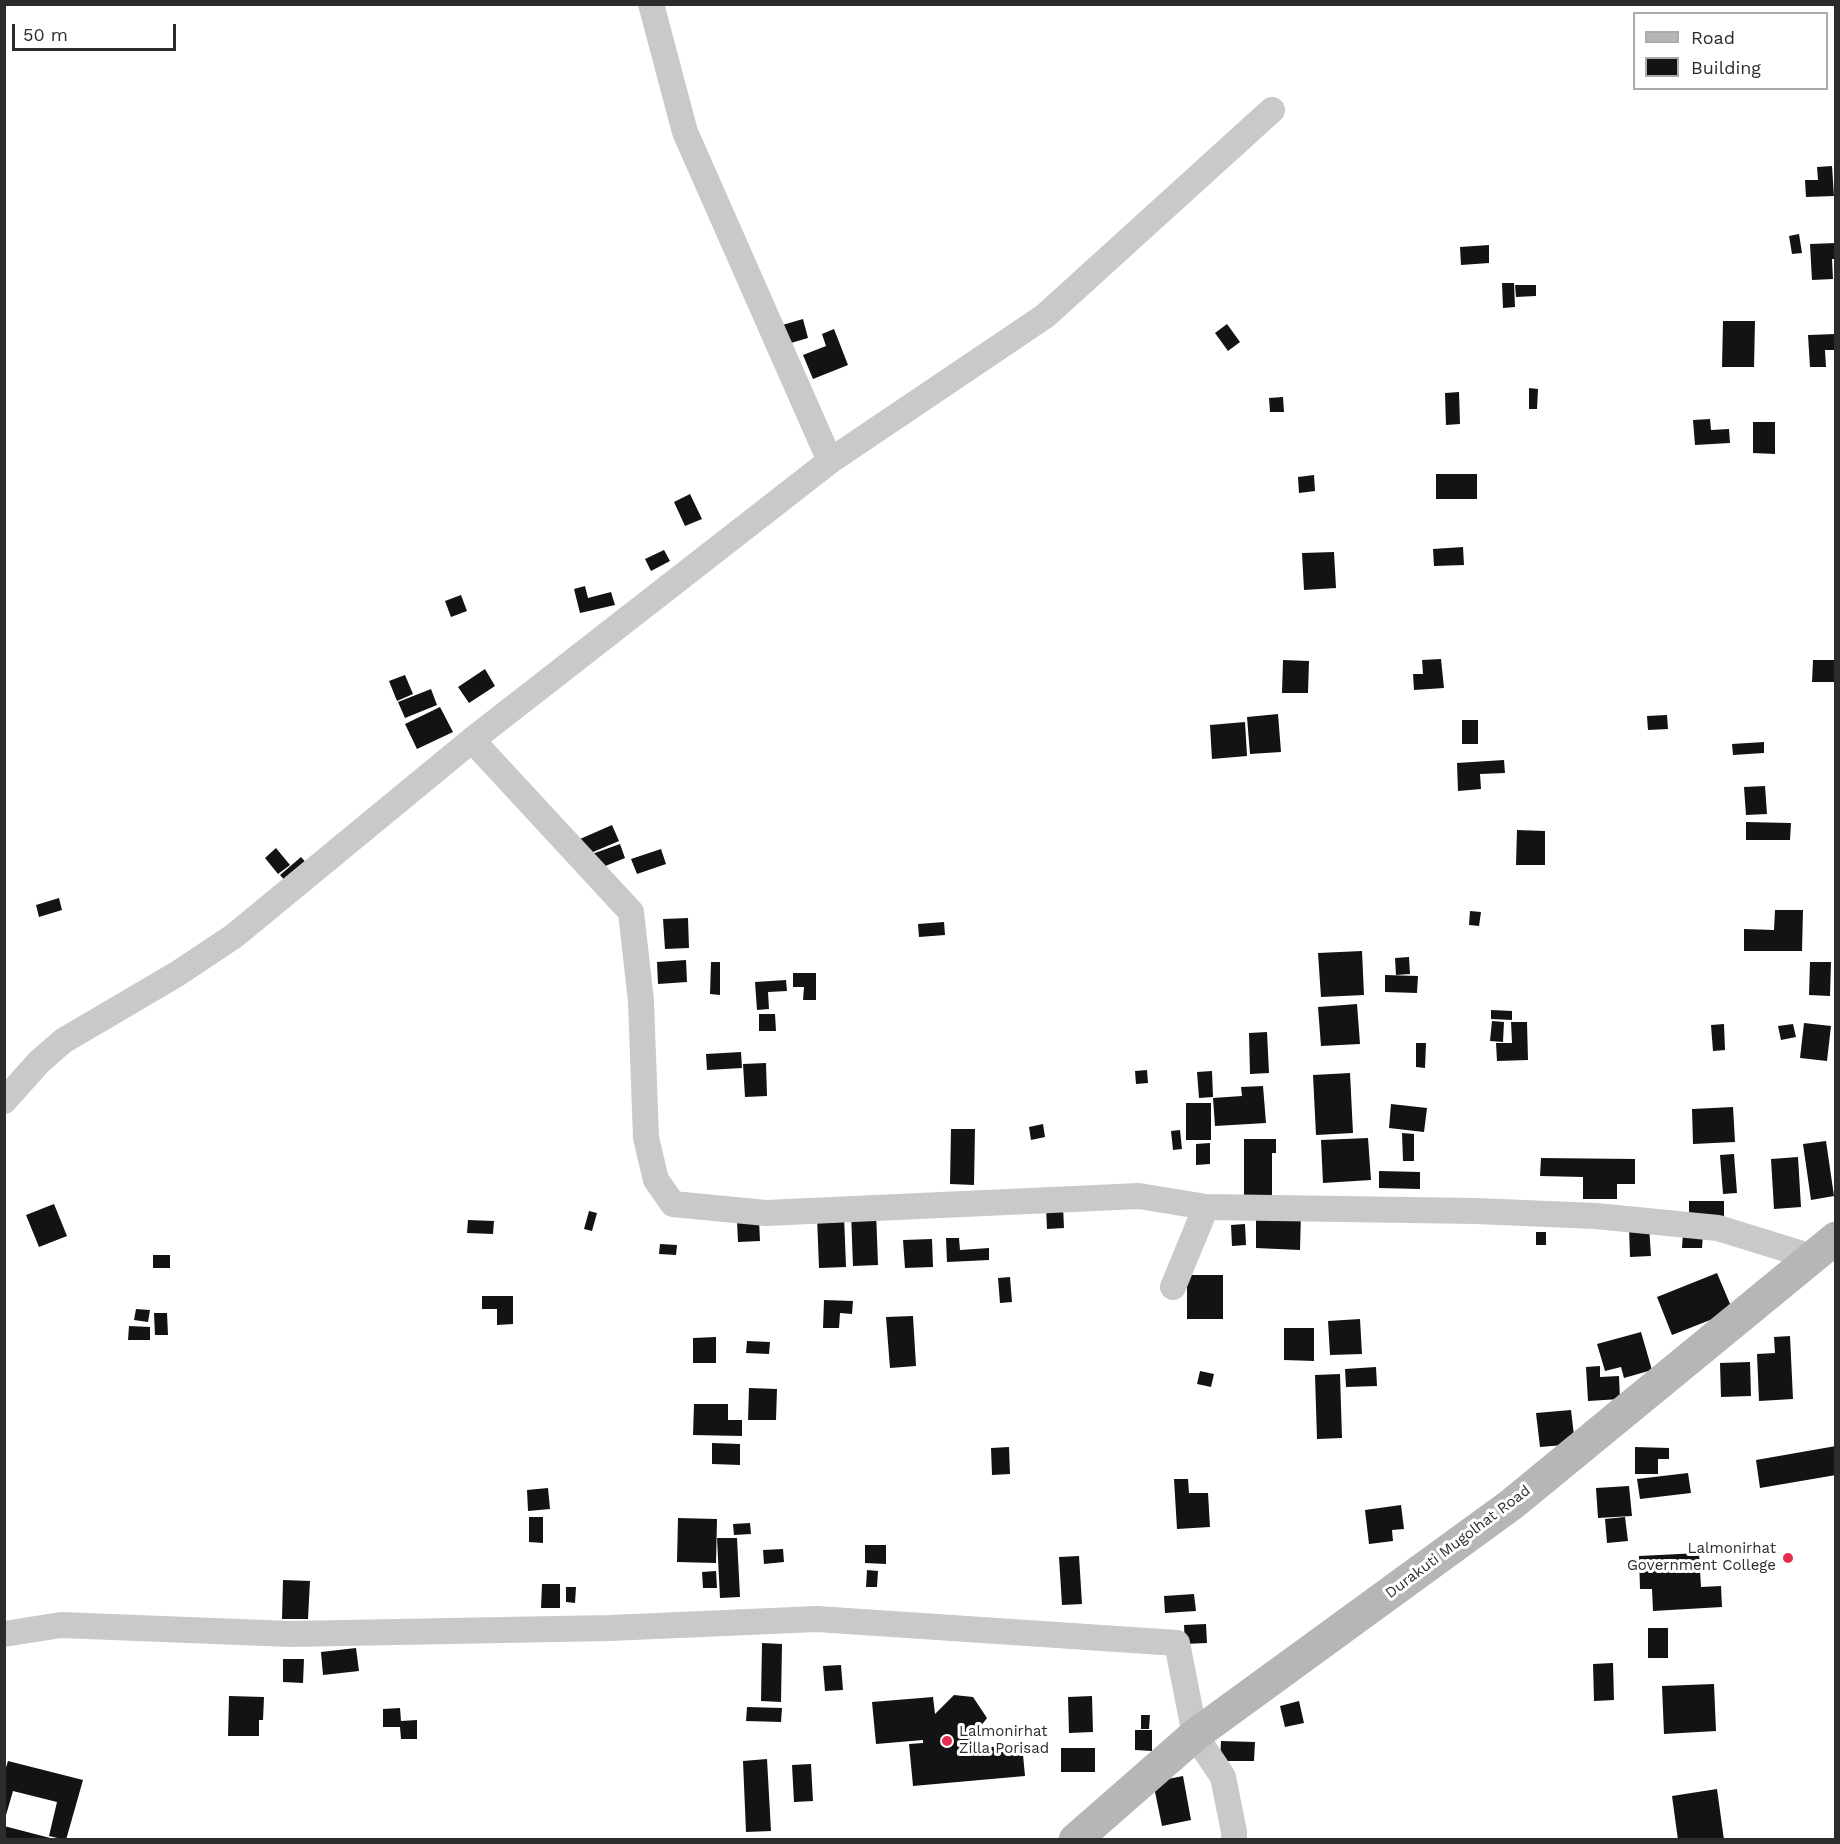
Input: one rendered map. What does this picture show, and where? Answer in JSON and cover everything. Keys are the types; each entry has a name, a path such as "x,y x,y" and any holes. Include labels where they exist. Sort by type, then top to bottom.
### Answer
{"main road":[{"name":"Durakuti Mugolhat Road","path":"1075,1839 1195,1735 1512,1503 1824,1248"}],"street":[{"path":"651,4 685,132 830,461"},
{"path":"4,1101 39,1062 63,1041 177,975 234,936 472,740 830,461 1045,316 1272,110"},
{"path":"472,740 631,912 641,1001 646,1138 656,1180 673,1204 766,1213 1139,1196 1206,1207 1476,1211 1596,1216 1719,1228 1824,1248"},
{"path":"1173,1287 1206,1207"},
{"path":"4,1634 61,1625 290,1634 610,1628 817,1619 1177,1643 1195,1735 1223,1777 1234,1839"}],"building":[{"path":"1832,166 1834,196 1806,197 1805,180 1818,180 1817,167"},
{"path":"1799,234 1802,253 1792,254 1789,236"},
{"path":"1836,243 1836,259 1832,259 1833,279 1812,280 1810,244"},
{"path":"1489,245 1489,263 1461,265 1460,247"},
{"path":"1502,283 1514,283 1515,307 1503,308"},
{"path":"1515,285 1536,285 1536,296 1516,297"},
{"path":"803,319 808,338 784,345 779,326"},
{"path":"1723,321 1755,321 1754,367 1722,367"},
{"path":"1227,324 1240,342 1228,351 1215,333"},
{"path":"834,329 848,365 813,379 803,355 826,346 822,334"},
{"path":"1836,334 1836,350 1825,350 1826,367 1810,367 1808,335"},
{"path":"1529,388 1538,389 1537,409 1529,409"},
{"path":"1459,392 1460,424 1446,425 1445,393"},
{"path":"1283,397 1284,412 1270,412 1269,398"},
{"path":"1710,419 1711,430 1729,429 1730,443 1695,445 1693,420"},
{"path":"1753,422 1775,422 1775,454 1753,453"},
{"path":"1436,474 1477,474 1477,499 1436,499"},
{"path":"1314,475 1315,491 1299,493 1298,477"},
{"path":"690,494 702,519 685,526 674,502"},
{"path":"1463,547 1464,565 1434,566 1433,549"},
{"path":"664,550 670,561 651,571 645,559"},
{"path":"1334,552 1336,588 1304,590 1302,553"},
{"path":"585,586 588,598 611,592 615,605 580,613 574,589"},
{"path":"461,595 467,611 451,617 445,601"},
{"path":"1441,659 1444,688 1414,690 1413,674 1423,674 1422,660"},
{"path":"1283,660 1309,661 1308,693 1282,693"},
{"path":"1813,660 1836,660 1836,682 1812,682"},
{"path":"485,669 495,686 469,703 458,687"},
{"path":"405,675 413,694 397,701 389,681"},
{"path":"431,689 437,705 405,718 398,702"},
{"path":"440,707 453,732 417,749 405,724"},
{"path":"1278,714 1281,752 1250,754 1247,717"},
{"path":"1667,715 1668,729 1648,730 1647,716"},
{"path":"1462,720 1478,720 1478,744 1462,744"},
{"path":"1245,722 1247,756 1212,759 1210,725"},
{"path":"1764,742 1764,753 1733,755 1732,744"},
{"path":"1504,760 1505,773 1480,774 1481,789 1458,791 1457,763"},
{"path":"1765,786 1767,814 1746,815 1744,787"},
{"path":"1746,822 1791,823 1790,840 1746,840"},
{"path":"612,825 619,841 586,855 580,839"},
{"path":"1517,830 1545,831 1545,865 1516,865"},
{"path":"620,844 625,858 598,869 592,854"},
{"path":"276,848 290,865 278,874 265,858"},
{"path":"661,849 666,864 637,874 631,859"},
{"path":"301,857 309,866 288,884 280,875"},
{"path":"59,898 62,910 39,917 36,905"},
{"path":"1775,910 1803,910 1802,951 1744,951 1744,929 1774,930"},
{"path":"1470,911 1481,912 1479,926 1469,925"},
{"path":"688,918 689,948 665,949 663,919"},
{"path":"944,922 945,935 919,937 918,924"},
{"path":"1362,951 1364,995 1321,997 1318,953"},
{"path":"1409,957 1410,974 1396,975 1395,958"},
{"path":"686,960 687,982 658,984 657,962"},
{"path":"711,962 720,962 720,995 710,994"},
{"path":"1810,962 1831,962 1830,996 1809,995"},
{"path":"793,973 816,973 816,1000 803,1000 804,987 793,987"},
{"path":"1385,975 1418,976 1417,993 1385,992"},
{"path":"786,980 787,991 768,992 769,1009 757,1010 755,982"},
{"path":"1357,1004 1360,1044 1321,1046 1318,1007"},
{"path":"1491,1010 1512,1011 1512,1020 1491,1019"},
{"path":"759,1014 775,1014 776,1031 759,1031"},
{"path":"1492,1021 1504,1022 1503,1042 1490,1041"},
{"path":"1511,1022 1527,1022 1528,1060 1497,1061 1496,1043 1512,1043"},
{"path":"1804,1023 1831,1026 1827,1061 1800,1058"},
{"path":"1724,1024 1725,1050 1713,1051 1711,1025"},
{"path":"1793,1024 1796,1037 1781,1040 1778,1026"},
{"path":"1267,1032 1269,1073 1250,1074 1249,1033"},
{"path":"1416,1043 1426,1043 1425,1068 1416,1067"},
{"path":"741,1052 742,1068 707,1070 706,1054"},
{"path":"766,1063 767,1096 745,1097 743,1064"},
{"path":"1147,1070 1148,1083 1136,1084 1135,1071"},
{"path":"1212,1071 1213,1097 1199,1098 1197,1072"},
{"path":"1350,1073 1353,1133 1316,1135 1313,1075"},
{"path":"1263,1086 1266,1123 1215,1126 1213,1098 1242,1096 1241,1087"},
{"path":"1186,1103 1211,1103 1211,1140 1186,1140"},
{"path":"1391,1104 1427,1108 1424,1132 1389,1128"},
{"path":"1733,1107 1735,1142 1693,1144 1692,1109"},
{"path":"1043,1124 1045,1137 1031,1140 1029,1127"},
{"path":"951,1129 975,1129 974,1185 950,1184"},
{"path":"1180,1130 1182,1149 1173,1150 1171,1131"},
{"path":"1402,1133 1414,1134 1414,1161 1403,1161"},
{"path":"1368,1138 1371,1180 1323,1183 1321,1140"},
{"path":"1244,1139 1276,1139 1276,1153 1272,1153 1272,1196 1244,1196"},
{"path":"1826,1141 1834,1196 1811,1200 1803,1144"},
{"path":"1210,1143 1210,1164 1196,1165 1196,1144"},
{"path":"1734,1154 1737,1193 1723,1194 1720,1155"},
{"path":"1798,1157 1801,1207 1774,1209 1771,1159"},
{"path":"1541,1158 1635,1159 1635,1184 1617,1184 1617,1199 1583,1199 1583,1177 1540,1176"},
{"path":"1379,1171 1420,1172 1420,1189 1379,1188"},
{"path":"1689,1201 1724,1201 1724,1219 1689,1218"},
{"path":"54,1204 67,1236 39,1247 26,1215"},
{"path":"1063,1206 1064,1228 1047,1229 1046,1207"},
{"path":"589,1211 597,1213 592,1231 584,1229"},
{"path":"876,1211 878,1265 853,1266 851,1212"},
{"path":"1256,1212 1301,1213 1300,1250 1256,1248"},
{"path":"844,1215 846,1267 819,1268 817,1216"},
{"path":"468,1220 494,1221 493,1234 467,1233"},
{"path":"759,1220 760,1241 738,1242 737,1221"},
{"path":"1245,1224 1246,1245 1232,1246 1231,1225"},
{"path":"1649,1226 1651,1256 1630,1257 1629,1227"},
{"path":"1536,1232 1546,1232 1546,1245 1536,1245"},
{"path":"1683,1233 1703,1234 1702,1248 1682,1248"},
{"path":"946,1238 959,1238 960,1250 989,1248 989,1260 947,1262"},
{"path":"932,1239 933,1267 905,1268 903,1240"},
{"path":"660,1244 677,1245 676,1255 659,1254"},
{"path":"153,1255 170,1255 170,1268 153,1268"},
{"path":"1717,1273 1733,1311 1672,1335 1657,1297"},
{"path":"1187,1275 1223,1275 1223,1319 1187,1319"},
{"path":"1010,1277 1012,1302 1000,1303 998,1278"},
{"path":"482,1296 513,1296 513,1324 497,1325 497,1309 482,1309"},
{"path":"824,1300 853,1301 852,1314 840,1313 839,1328 823,1328"},
{"path":"136,1309 150,1310 148,1322 134,1320"},
{"path":"154,1313 167,1313 168,1335 155,1335"},
{"path":"913,1316 916,1366 890,1368 886,1317"},
{"path":"1360,1319 1362,1354 1330,1355 1328,1321"},
{"path":"129,1326 150,1327 150,1340 128,1340"},
{"path":"1284,1328 1314,1328 1314,1361 1284,1360"},
{"path":"1641,1332 1652,1370 1624,1378 1621,1367 1605,1371 1597,1344"},
{"path":"1790,1336 1793,1399 1759,1401 1757,1354 1775,1353 1774,1337"},
{"path":"716,1337 716,1363 693,1363 693,1338"},
{"path":"747,1341 770,1342 769,1354 746,1353"},
{"path":"1750,1362 1751,1396 1721,1397 1720,1363"},
{"path":"1600,1366 1600,1377 1619,1376 1620,1399 1588,1401 1586,1367"},
{"path":"1376,1367 1377,1386 1346,1387 1345,1369"},
{"path":"1200,1371 1214,1374 1211,1387 1197,1384"},
{"path":"1340,1374 1342,1438 1317,1439 1315,1375"},
{"path":"749,1388 777,1389 776,1420 748,1420"},
{"path":"694,1404 728,1404 728,1420 742,1420 742,1436 693,1435"},
{"path":"1571,1410 1575,1444 1540,1447 1536,1413"},
{"path":"712,1443 740,1444 740,1465 712,1464"},
{"path":"1836,1446 1836,1475 1760,1488 1756,1460"},
{"path":"1009,1447 1010,1474 992,1475 991,1448"},
{"path":"1635,1447 1669,1448 1669,1459 1658,1459 1658,1474 1635,1474"},
{"path":"1688,1473 1691,1493 1640,1499 1637,1479"},
{"path":"1174,1479 1188,1479 1189,1493 1208,1493 1210,1527 1177,1529"},
{"path":"1629,1486 1632,1516 1598,1518 1596,1488"},
{"path":"548,1488 550,1509 528,1511 527,1490"},
{"path":"1401,1505 1404,1529 1392,1530 1393,1541 1369,1544 1365,1510"},
{"path":"529,1517 543,1517 543,1543 529,1542"},
{"path":"1625,1517 1628,1541 1607,1543 1605,1519"},
{"path":"678,1518 717,1519 716,1563 677,1562"},
{"path":"750,1523 751,1534 734,1535 733,1524"},
{"path":"717,1538 737,1538 740,1597 720,1598"},
{"path":"865,1545 886,1545 886,1564 865,1563"},
{"path":"783,1549 784,1562 764,1564 763,1550"},
{"path":"1699,1553 1701,1587 1721,1586 1722,1607 1653,1611 1652,1589 1640,1589 1639,1556"},
{"path":"1079,1556 1082,1604 1062,1605 1059,1557"},
{"path":"867,1570 878,1571 877,1587 866,1587"},
{"path":"716,1571 717,1588 703,1588 702,1572"},
{"path":"283,1580 310,1581 308,1619 282,1619"},
{"path":"542,1584 560,1584 560,1608 541,1608"},
{"path":"566,1587 576,1587 575,1603 566,1602"},
{"path":"1194,1594 1196,1611 1165,1613 1164,1596"},
{"path":"1206,1624 1207,1643 1185,1644 1184,1625"},
{"path":"1648,1628 1668,1628 1668,1658 1648,1658"},
{"path":"762,1643 782,1644 781,1702 761,1701"},
{"path":"356,1648 359,1671 323,1675 321,1652"},
{"path":"283,1659 304,1659 303,1683 283,1682"},
{"path":"1613,1663 1614,1700 1594,1701 1593,1664"},
{"path":"841,1665 843,1690 825,1691 823,1666"},
{"path":"1714,1684 1716,1731 1664,1734 1662,1686"},
{"name":"Lalmonirhat Zilla Porisad","path":"954,1695 973,1697 987,1718 971,1739 972,1749 1022,1744 1025,1776 913,1786 909,1744 923,1743 923,1740 876,1744 872,1702 933,1697 935,1714"},
{"path":"229,1696 264,1697 263,1720 259,1720 259,1736 228,1736"},
{"path":"1092,1696 1093,1732 1069,1733 1068,1697"},
{"path":"1299,1701 1304,1723 1285,1727 1280,1706"},
{"path":"747,1707 782,1708 781,1722 746,1721"},
{"path":"400,1708 401,1721 417,1720 417,1739 401,1739 400,1727 383,1727 383,1709"},
{"path":"1141,1715 1150,1715 1149,1729 1141,1729"},
{"path":"1135,1730 1152,1730 1152,1751 1135,1750"},
{"path":"1221,1741 1255,1742 1254,1761 1220,1761"},
{"path":"1061,1748 1095,1748 1095,1772 1061,1772"},
{"path":"767,1759 771,1831 746,1832 743,1761"},
{"path":"8,1761 83,1780 66,1840 49,1836 57,1802 13,1791 4,1822 4,1774"},
{"path":"811,1764 813,1801 794,1802 792,1765"},
{"path":"1183,1776 1191,1820 1162,1826 1153,1782"},
{"path":"1717,1789 1724,1840 1678,1840 1672,1796"},
{"path":"4,1826 54,1839 54,1840 4,1840"}],"place":[{"name":"Lalmonirhat Government College","path":"1788,1558"},
{"name":"Lalmonirhat Zilla Porisad","path":"947,1741"}]}
